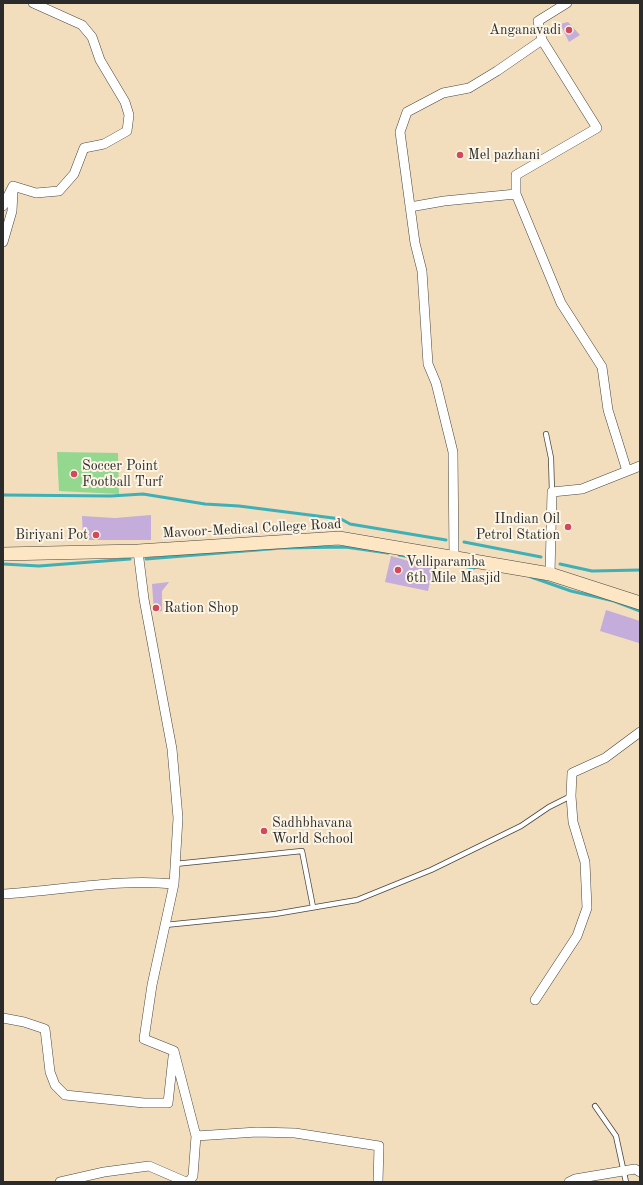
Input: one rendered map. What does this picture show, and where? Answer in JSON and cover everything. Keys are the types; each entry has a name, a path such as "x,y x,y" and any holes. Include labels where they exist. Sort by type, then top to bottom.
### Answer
{"main road":[{"name":"Mavoor-Medical College Road","path":"3,554 138,551 339,538 550,574 640,603"}],"street":[{"path":"14,186 36,193 59,191 74,174 84,148 104,144 126,131 129,115 125,102 100,60 92,37 82,25 33,3"},
{"path":"567,3 538,21 542,40 597,128 516,175 516,194 561,303 602,367 608,410 627,471"},
{"path":"454,557 453,452 436,383 428,364 422,271 415,243 400,132 407,112 443,93 469,88 542,40"},
{"path":"3,206 14,186"},
{"path":"3,242 12,211 14,186"},
{"path":"410,207 444,201 516,194"},
{"path":"550,574 552,492 582,489 640,466"},
{"path":"138,551 144,599 172,749 178,818 174,884 152,985 144,1039 174,1051"},
{"path":"535,1000 577,936 587,908 585,862 574,822 571,796 572,773 605,758 640,732"},
{"path":"3,894 156,882 174,884"},
{"path":"3,1018 45,1029 50,1072 55,1085 65,1095 144,1103 168,1103 174,1051"},
{"path":"60,1182 104,1172 149,1166 187,1182 193,1176 196,1136 174,1051"},
{"path":"196,1136 257,1132 295,1133 379,1146 378,1182"},
{"path":"569,1182 575,1179 635,1169 640,1172"}],"lane":[{"path":"546,434 551,458 552,492"},
{"path":"165,925 275,914 357,900 431,870 521,826 549,807 571,796"},
{"path":"176,864 302,851 313,907"},
{"path":"595,1106 616,1136 625,1171 626,1182"}],"green space":[{"path":"57,452 118,453 119,494 59,491"}],"building":[{"name":"Anganavadi","path":"568,22 580,35 569,42 560,24"},
{"path":"151,515 151,540 83,540 82,516 115,518"},
{"path":"391,556 433,568 428,591 385,582"},
{"path":"169,582 162,591 162,611 154,612 152,584"},
{"path":"606,610 640,621 639,643 600,631"}],"waterway":[{"path":"3,495 111,496 143,494 205,504 239,506 341,519 350,524 446,540"},
{"path":"464,542 541,557"},
{"path":"146,559 282,548 345,547 388,553"},
{"path":"399,555 474,568"},
{"path":"3,564 39,566 130,559"},
{"path":"560,564 592,571 640,570"},
{"path":"531,577 571,591 614,601 640,611"}],"place":[{"name":"Anganavadi","path":"569,30"},
{"name":"Mel pazhani","path":"460,155"},
{"name":"Soccer Point Football Turf","path":"74,474"},
{"name":"IIndian Oil Petrol Station","path":"568,527"},
{"name":"Biriyani Pot","path":"96,535"},
{"name":"Velliparamba 6th Mile Masjid","path":"398,570"},
{"name":"Ration Shop","path":"156,608"},
{"name":"Sadhbhavana World School","path":"264,831"}]}
